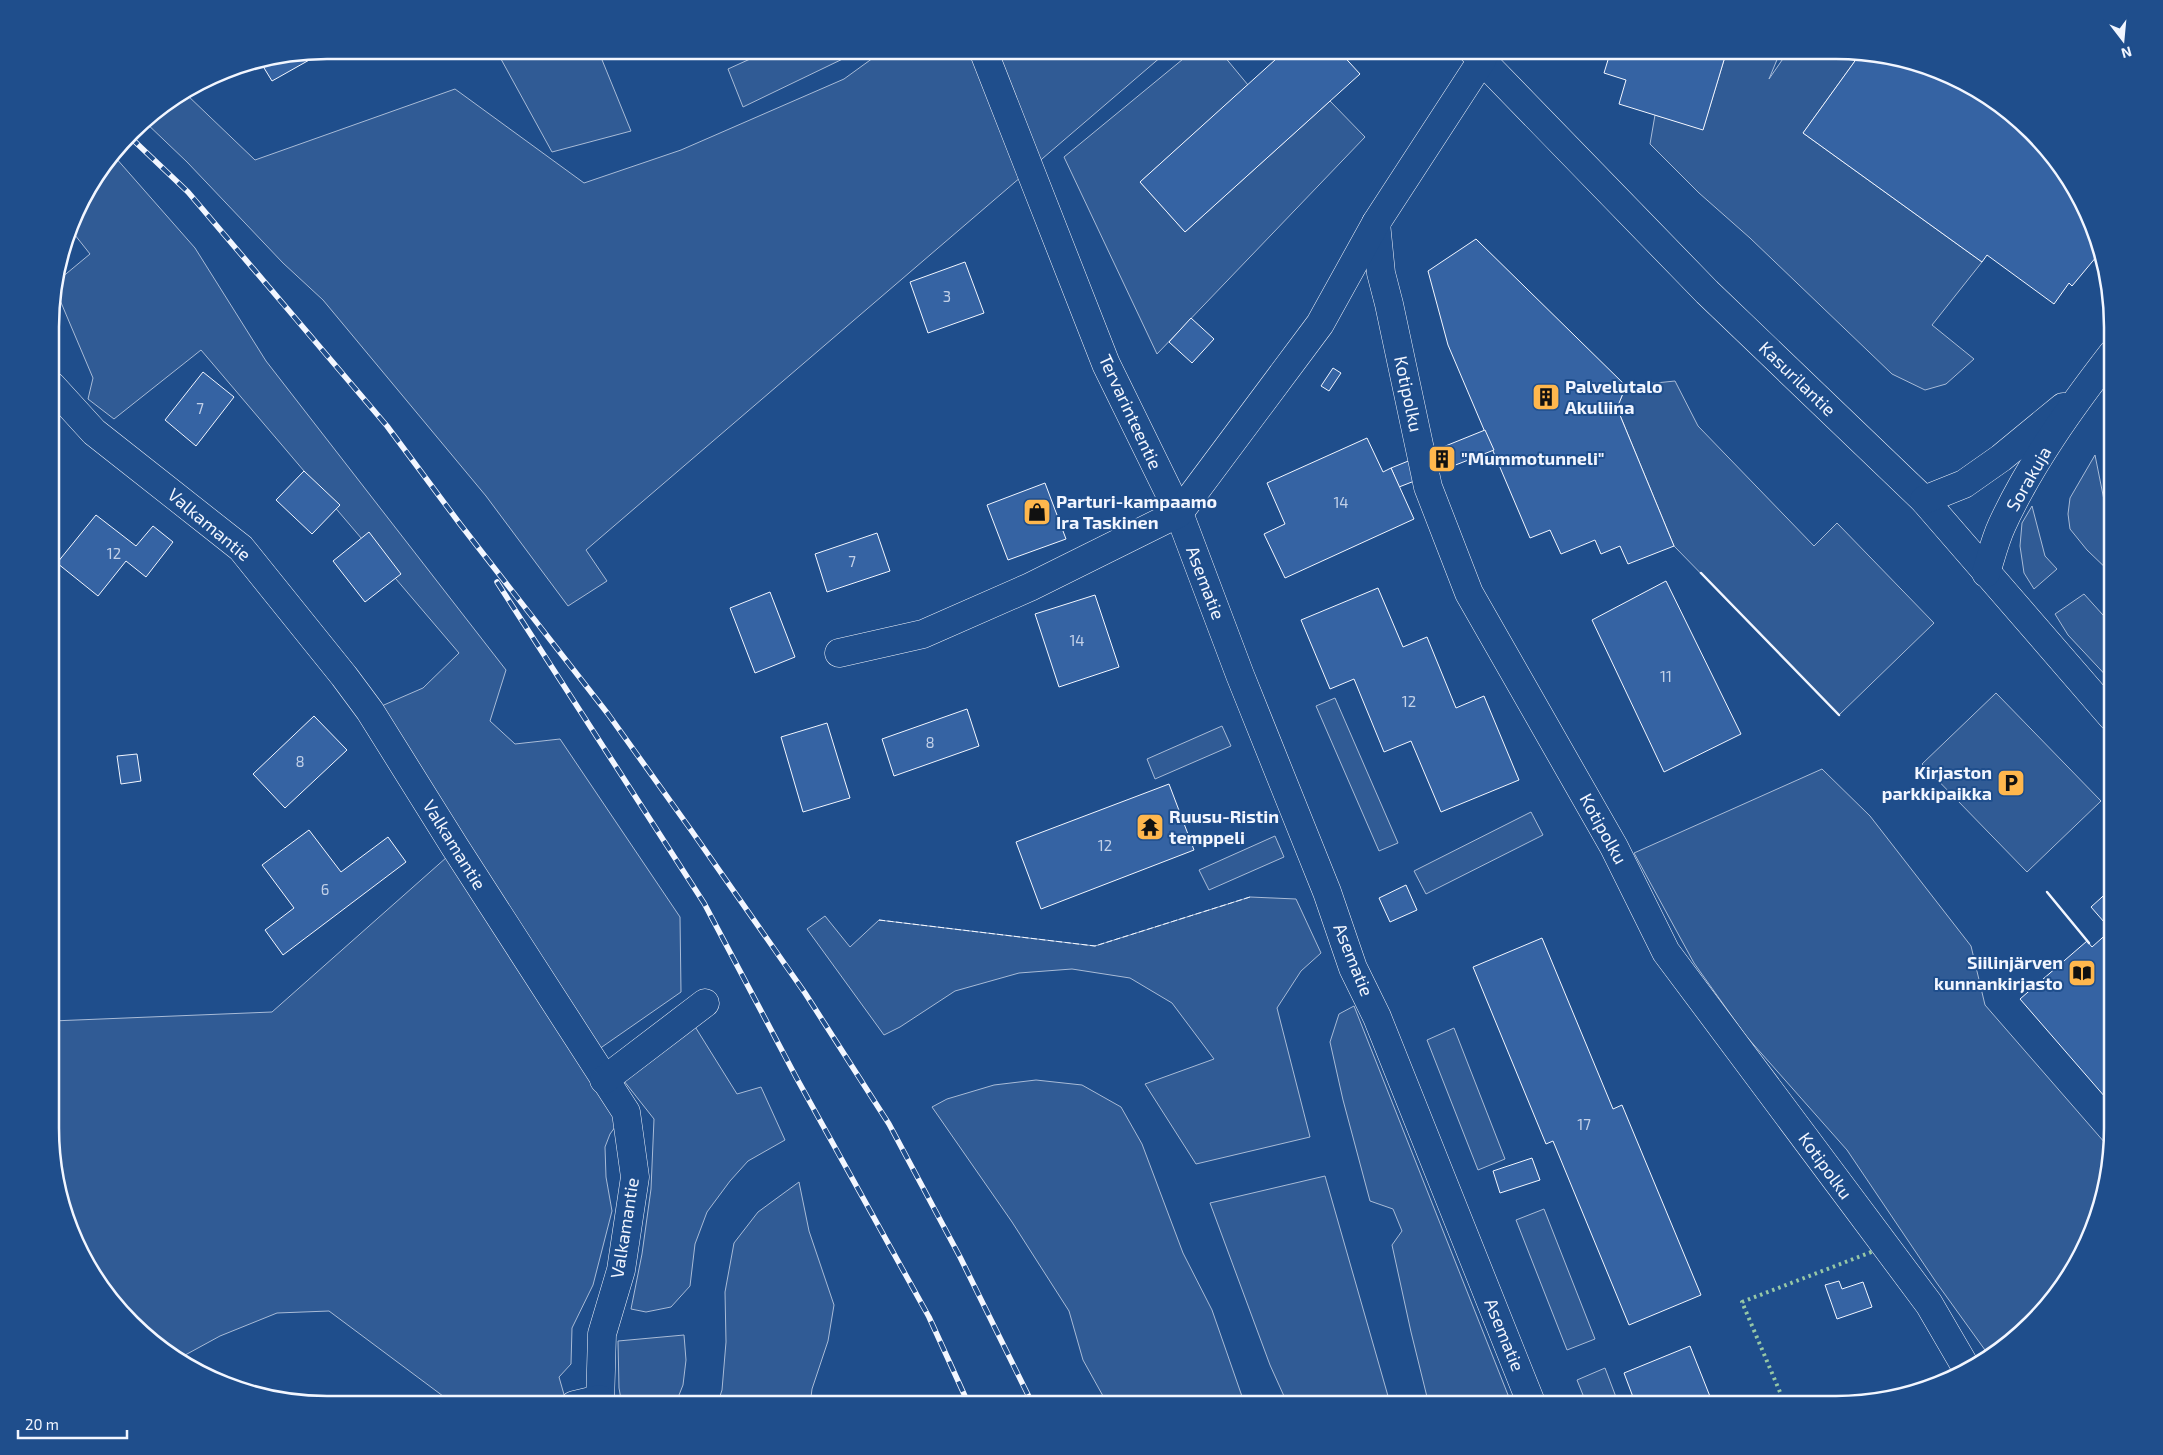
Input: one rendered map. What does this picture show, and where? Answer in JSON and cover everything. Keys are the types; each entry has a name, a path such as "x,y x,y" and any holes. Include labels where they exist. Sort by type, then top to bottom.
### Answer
{"street":[{"name":"Tervarinteentie","path":"986,59 1106,364 1179,513"},
{"path":"839,653 923,634 1030,588 1179,513 1320,324 1376,223 1476,59"},
{"name":"Kasurilantie","path":"1486,59 1707,292 1924,500 2104,708"},
{"name":"Kotipolku","path":"1376,223 1380,273 1389,304 1428,487 1469,593 1614,847 1666,952 1929,1304 1964,1364"},
{"name":"Sorakuja","path":"1986,573 2001,527 2025,481 2084,390 2104,364"},
{"name":"Sorakuja","path":"1924,500 1964,484 2001,458 2084,390"},
{"name":"Valkamantie","path":"59,394 94,432 241,548 344,676 370,710 626,1112 635,1178 621,1270 602,1334 592,1396"},
{"path":"59,414 94,432"},
{"name":"Asematie","path":"1179,513 1240,675 1327,892 1353,968 1377,1017 1529,1396"},
{"path":"604,1080 705,1003"}],"shaded area":[{"path":"501,59 602,59 631,131 552,152"},
{"path":"750,59 843,59 743,107 728,69"},
{"path":"872,59 1159,59 586,550 607,581 568,606 486,496 323,300 283,263 187,162 149,126 189,97 255,160 455,89 584,183 681,150 844,79"},
{"path":"1183,59 1226,59 1248,85 1140,182 1185,232 1330,101 1365,137 1157,354 1064,157"},
{"path":"1724,59 1777,59 1769,79 1783,59 1856,59 1803,133 1982,262 1932,325 1974,359 1946,384 1925,390 1892,374 1750,238 1699,193 1650,144 1655,115 1703,129"},
{"path":"117,159 195,248 266,361 506,670 490,721 515,744 560,739 680,917 681,992 589,1056 626,1112 610,1134 605,1147 606,1177 612,1211 593,1285 572,1328 571,1364 559,1377 564,1396 443,1396 329,1311 277,1313 220,1336 185,1355 163,1341 125,1305 104,1277 79,1231 64,1181 59,1146 59,1021 272,1012 456,849 370,711 423,688 459,653 201,350 114,419 88,399 93,378 60,300 64,276 90,254 75,235 86,208"},
{"path":"1675,381 1698,426 1814,546 1837,523 1934,623 1839,715 1674,546 1617,408 1626,386"},
{"path":"2095,455 2104,500 2104,566 2087,550 2070,529 2068,514 2070,498"},
{"path":"2032,506 2045,556 2057,569 2034,589 2024,573 2020,546 2022,523"},
{"path":"2084,594 2104,616 2104,673 2068,635 2055,614"},
{"name":"Kirjaston parkkipaikka","path":"1996,693 2101,801 2027,872 1922,764"},
{"path":"1335,698 1398,843 1379,851 1316,706"},
{"path":"1222,726 1231,746 1155,779 1147,759"},
{"path":"1822,769 1870,816 1971,946 1985,1005 2104,1142 2102,1164 2095,1198 2077,1247 2049,1292 2026,1318 2000,1341 1985,1351 1936,1282 1847,1150 1746,1036 1694,963 1634,853"},
{"path":"1531,812 1543,835 1426,894 1414,871"},
{"path":"1275,836 1284,857 1209,890 1199,870"},
{"path":"1250,897 1296,899 1321,953 1301,971 1277,1008 1310,1137 1196,1164 1145,1084 1214,1059 1172,1003 1130,978 1072,969 1019,973 955,991 900,1027 884,1035 807,929 825,916 850,947 879,920 1095,946"},
{"path":"1354,1006 1508,1396 1427,1396 1392,1245 1402,1231 1393,1209 1370,1201 1343,1100 1330,1042 1339,1014"},
{"path":"694,1025 737,1094 761,1087 785,1140 748,1161 707,1212 695,1244 690,1286 671,1307 646,1312 631,1309 642,1254 651,1189 654,1119 624,1081"},
{"path":"1454,1028 1505,1159 1478,1170 1427,1040"},
{"path":"1036,1080 1082,1085 1121,1107 1142,1144 1183,1253 1212,1310 1242,1396 1103,1396 1083,1360 1069,1311 1012,1222 932,1107 947,1099 994,1085"},
{"path":"1325,1176 1388,1396 1284,1396 1270,1365 1210,1203"},
{"path":"799,1182 809,1231 834,1305 828,1341 811,1396 720,1396 726,1342 725,1292 734,1243 758,1212"},
{"path":"1544,1209 1595,1339 1567,1350 1516,1220"},
{"path":"684,1335 686,1360 683,1385 679,1396 620,1396 618,1341"},
{"path":"1605,1368 1616,1396 1583,1396 1577,1380"}],"building":[{"path":"311,59 272,81 263,67"},
{"path":"1276,59 1346,59 1360,74 1185,232 1140,182"},
{"path":"1608,59 1724,59 1703,130 1619,104 1626,80 1604,73"},
{"path":"1856,59 1906,68 1939,79 1955,86 2000,114 2038,150 2049,163 2077,208 2095,258 2072,286 2069,283 2054,304 1987,255 1982,262 1803,133"},
{"name":"Palvelutalo Akuliina","path":"1476,239 1626,386 1617,408 1674,546 1628,564 1620,546 1601,554 1595,540 1561,554 1550,530 1530,538 1448,345 1428,271"},
{"path":"965,262 984,313 928,333 910,282"},
{"path":"1191,318 1214,339 1192,363 1169,342"},
{"path":"1333,368 1341,373 1329,391 1321,386"},
{"path":"203,372 234,397 196,446 165,420"},
{"name":"\"Mummotunneli\"","path":"1485,430 1494,450 1399,487 1391,468"},
{"path":"1367,438 1383,472 1391,468 1414,519 1285,578 1264,534 1285,524 1267,483"},
{"path":"304,471 340,505 312,534 276,500"},
{"path":"1045,483 1066,539 1008,560 987,505"},
{"path":"96,515 136,546 153,526 173,542 146,577 126,561 98,596 59,565 59,561"},
{"path":"369,532 401,574 365,602 333,561"},
{"path":"877,533 890,571 827,592 815,554"},
{"path":"1666,581 1741,734 1664,772 1592,620"},
{"path":"1378,588 1403,647 1427,637 1456,708 1484,696 1519,780 1441,812 1411,741 1384,752 1354,679 1330,689 1301,620"},
{"path":"770,592 795,657 755,673 730,608"},
{"path":"1095,595 1119,667 1059,687 1035,614"},
{"path":"967,709 979,746 894,776 882,739"},
{"path":"314,716 347,750 285,808 253,774"},
{"path":"827,723 850,798 803,812 781,737"},
{"path":"137,754 141,781 121,784 117,756"},
{"path":"1169,784 1194,850 1041,909 1016,842"},
{"path":"309,830 341,872 388,837 406,862 283,955 265,930 294,908 262,865"},
{"path":"1406,885 1417,910 1390,922 1379,898"},
{"name":"Siilinjärven kunnankirjasto","path":"2104,895 2104,922 2091,907"},
{"name":"Siilinjärven kunnankirjasto","path":"2104,936 2104,1096 2020,999 2087,941 2092,947"},
{"path":"1542,938 1613,1109 1622,1105 1701,1295 1629,1325 1553,1141 1546,1144 1473,967"},
{"path":"1532,1158 1540,1180 1500,1193 1493,1171"},
{"path":"1839,1281 1842,1289 1863,1282 1872,1307 1837,1319 1825,1285"},
{"path":"1690,1346 1710,1396 1633,1396 1624,1373"}],"railway":[{"path":"134,141 188,192 387,426 460,524 608,714 691,830 805,993 889,1124 960,1257 1029,1396"},
{"path":"497,582 704,903 796,1077 929,1317 965,1396"}],"hedge":[{"path":"1782,1396 1742,1302 1874,1251"}],"fence":[{"path":"879,920 1095,946 1250,897"}],"wall":[{"path":"1701,573 1839,715"},
{"path":"2047,892 2089,943"}],"place":[{"name":"Palvelutalo Akuliina","path":"1546,397"},
{"name":"\"Mummotunneli\"","path":"1442,459"},
{"name":"Parturi-kampaamo Ira Taskinen","path":"1037,512"},
{"name":"Kirjaston parkkipaikka","path":"2011,783"},
{"name":"Ruusu-Ristin temppeli","path":"1150,827"},
{"name":"Siilinjärven kunnankirjasto","path":"2082,973"}]}
